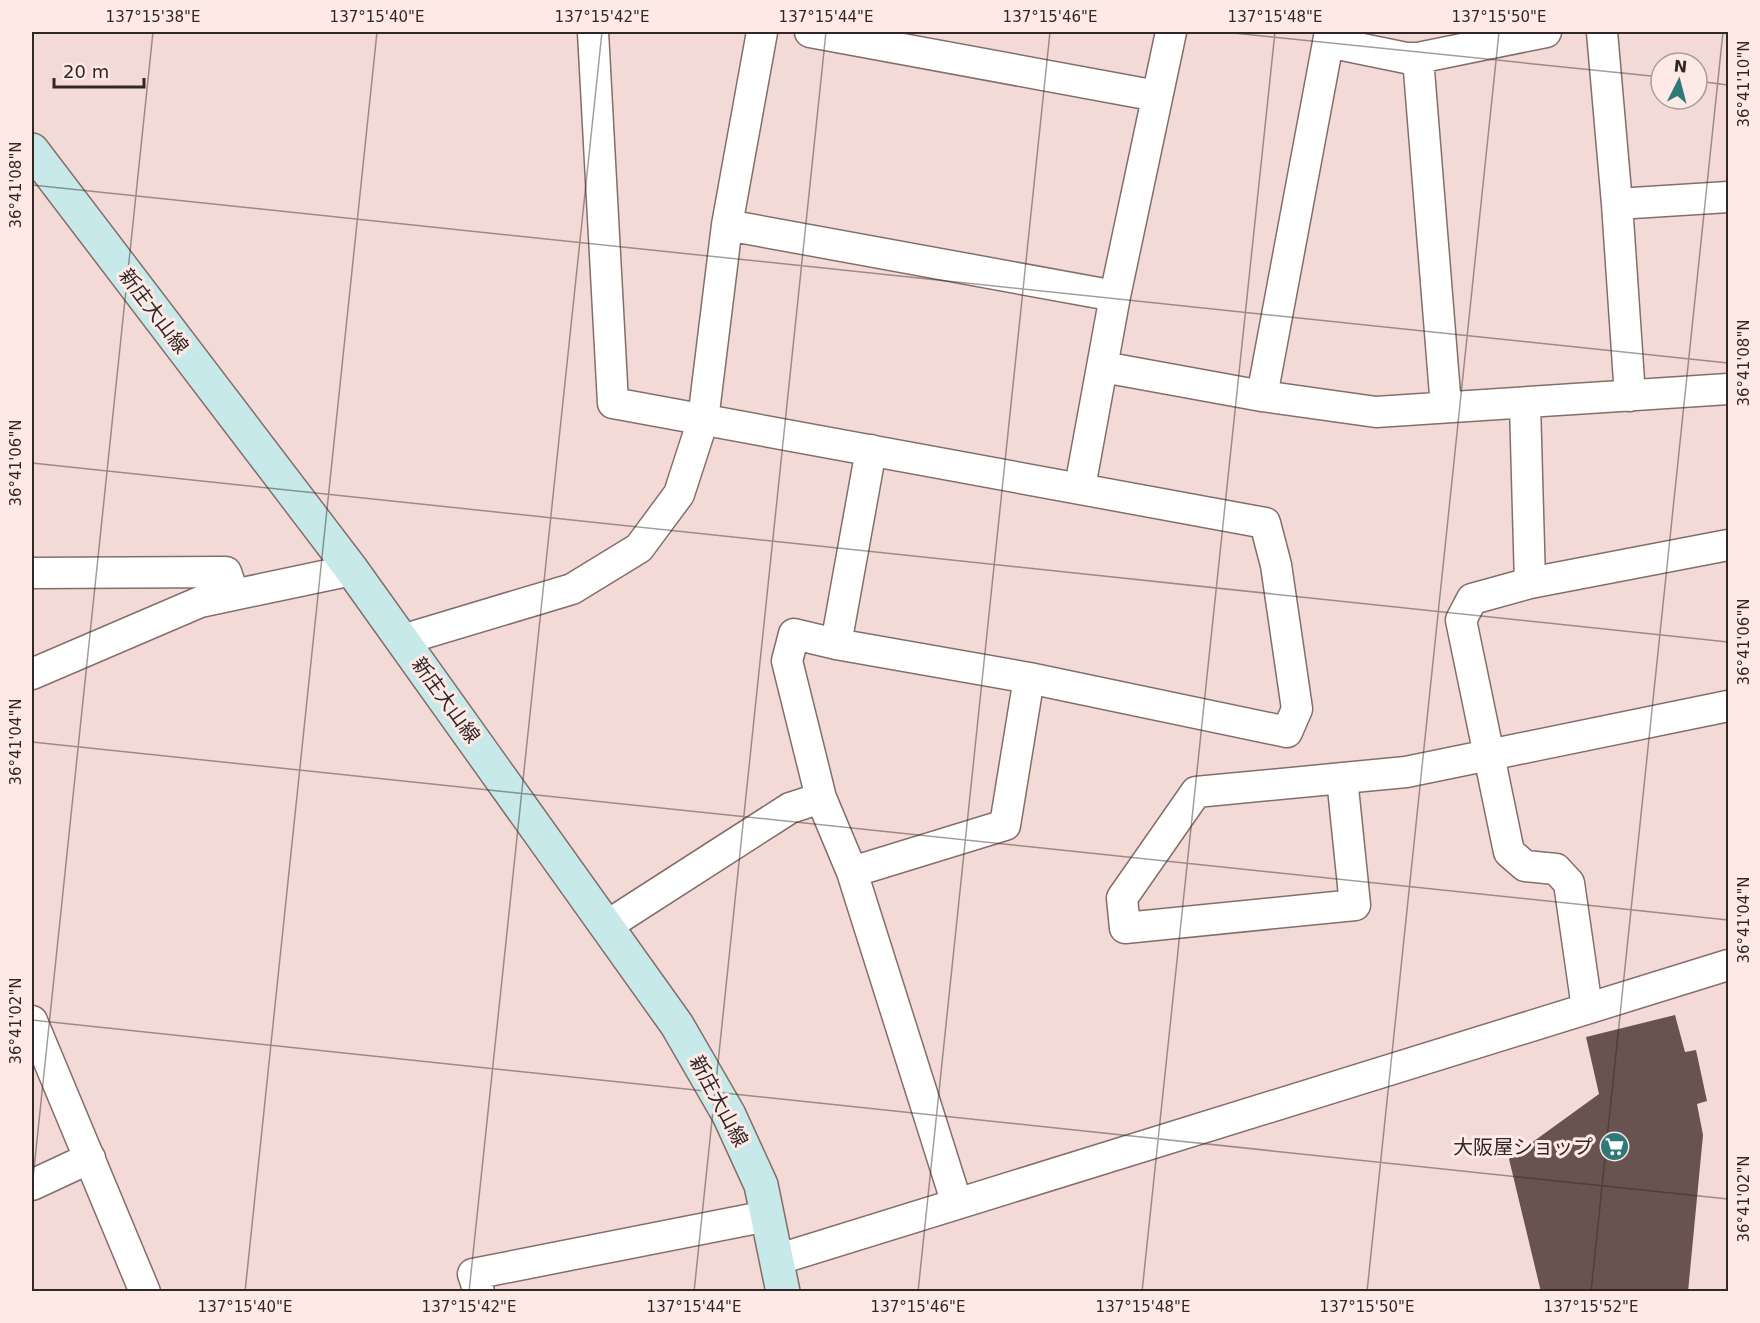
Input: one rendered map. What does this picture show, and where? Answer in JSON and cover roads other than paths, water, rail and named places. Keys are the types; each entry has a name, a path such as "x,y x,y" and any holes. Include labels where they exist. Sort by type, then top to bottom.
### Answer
{"main road":[{"name":"新庄大山線","path":"32,150 352,570 677,1024 729,1115 760,1185 783,1292"}],"street":[{"path":"593,32 613,403 1080,487 1265,523 1276,565 1297,709 1287,732 1029,678 836,644 794,634 787,661 821,798 852,872 957,1204"},
{"path":"402,640 572,589 639,548 679,494 703,420 727,225 762,32"},
{"path":"810,32 1157,96"},
{"path":"1080,487 1115,296 1171,32"},
{"path":"1262,396 1329,37 1406,58 1418,58 1546,32"},
{"path":"1602,32 1630,396"},
{"path":"1418,58 1446,407"},
{"path":"1617,204 1728,197"},
{"path":"727,225 1115,296"},
{"path":"1102,367 1262,396 1376,412 1728,389"},
{"path":"1526,404 1530,583"},
{"path":"836,644 871,450"},
{"path":"1587,1008 1569,883 1556,869 1525,866 1509,852 1461,620 1472,599 1530,583 1728,545"},
{"path":"32,674 200,602 233,593 352,570"},
{"path":"32,573 226,572 233,593"},
{"path":"852,872 1005,825 1029,678"},
{"path":"1342,778 1355,905 1125,928 1122,898 1196,792 1342,778 1406,772 1728,706"},
{"path":"608,925 790,808 821,798"},
{"path":"777,1260 1728,965"},
{"path":"32,1021 145,1292"},
{"path":"32,1185 90,1158"},
{"path":"479,1292 473,1274 767,1215"}],"place":[{"name":"大阪屋ショップ","path":"1614,1147"}]}
